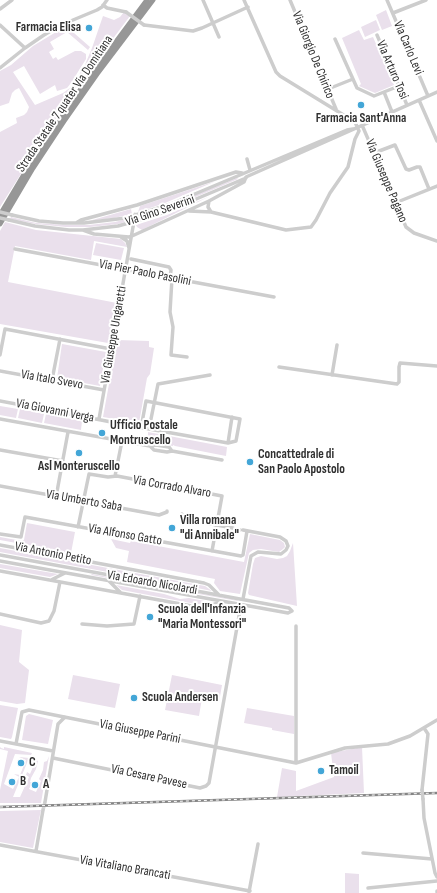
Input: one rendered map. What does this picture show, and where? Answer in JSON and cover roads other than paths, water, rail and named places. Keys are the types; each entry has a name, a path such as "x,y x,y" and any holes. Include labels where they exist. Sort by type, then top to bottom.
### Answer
{"highway":[{"name":"Strada Statale 7 quater Via Domitiana","path":"0,213 29,166 78,93 147,0"},
{"name":"Strada Statale 7 quater Via Domitiana","path":"0,224 33,168 64,121 153,0"}],"street":[{"path":"0,9 12,0"},
{"path":"0,68 25,48 61,25 97,10 107,0"},
{"path":"203,0 219,37"},
{"path":"189,211 211,212 286,230 311,227 328,197 348,167 359,131 360,126 355,122 280,76 276,72 244,0"},
{"name":"Via Giorgio De Chirico","path":"290,0 336,110"},
{"name":"Via Carlo Levi","path":"387,0 428,96"},
{"path":"393,13 426,0"},
{"path":"103,5 107,8 126,12 144,26 193,30 213,23 248,7"},
{"path":"0,25 25,48"},
{"name":"Via Arturo Tosi","path":"377,35 407,106"},
{"path":"336,39 357,88 372,95 376,95 399,86"},
{"path":"328,89 353,79"},
{"path":"384,92 392,112"},
{"name":"Via Gino Severini","path":"0,218 35,226 83,230 118,226 150,217 170,210 246,177 437,92"},
{"path":"419,100 437,141"},
{"name":"Via Giuseppe Pagano","path":"360,126 374,153 407,229 414,233 437,240"},
{"name":"Via Gino Severini","path":"0,213 39,221 75,224 116,220 157,209 347,130 351,131"},
{"path":"351,131 355,140"},
{"path":"374,153 396,145 405,168 409,170 417,167 420,168 429,189"},
{"path":"247,159 250,170"},
{"name":"Via Gino Severini","path":"75,224 80,220 136,205 236,172 244,173"},
{"name":"Via Gino Severini","path":"132,236 189,211 244,182 246,177"},
{"path":"395,203 437,186"},
{"path":"209,200 208,207 211,212"},
{"path":"136,205 136,211"},
{"name":"Via Giuseppe Ungaretti","path":"99,419 133,227"},
{"path":"83,230 94,234 132,236"},
{"path":"116,236 127,241 130,250"},
{"name":"Via Pier Paolo Pasolini","path":"15,249 274,297"},
{"path":"131,259 169,267 171,270 170,312 173,327 171,355 187,357"},
{"path":"0,355 5,329 111,349"},
{"path":"52,380 60,339"},
{"path":"332,375 337,345"},
{"path":"279,367 398,384 400,363 437,366"},
{"name":"Via Italo Svevo","path":"0,371 104,390"},
{"path":"149,428 158,384 210,375"},
{"name":"Via Giovanni Verga","path":"0,401 228,443"},
{"path":"141,428 146,401 232,417 240,419 236,441 228,443 232,417"},
{"path":"0,419 150,446 154,450 167,452 172,451 222,460"},
{"path":"56,496 68,432"},
{"name":"Via Corrado Alvaro","path":"115,476 122,441"},
{"path":"0,450 63,462"},
{"name":"Via Corrado Alvaro","path":"83,501 89,474 108,477 115,476 222,496 212,551"},
{"name":"Via Umberto Saba","path":"0,486 159,515 167,511"},
{"path":"78,527 83,501"},
{"path":"182,514 189,520 280,537 286,541 288,546 285,552 281,554 258,552 251,556 243,599"},
{"name":"Via Alfonso Gatto","path":"0,534 21,538 25,517 242,556 240,530"},
{"name":"Via Antonio Petito","path":"0,544 206,583 219,595"},
{"name":"Via Edoardo Nicolardi","path":"0,555 243,599 289,608 292,611 288,613 241,605 0,561"},
{"path":"0,570 203,608 222,601"},
{"path":"86,576 87,571"},
{"path":"52,580 66,573"},
{"path":"108,580 120,592"},
{"path":"0,614 41,623 49,620 54,611 60,582"},
{"path":"82,624 107,626 134,624 140,596"},
{"path":"215,747 241,605"},
{"path":"296,626 296,763 345,748 386,744 410,736 437,720"},
{"name":"Via Giuseppe Parini","path":"16,744 22,714 24,711 29,710 296,763"},
{"path":"45,802 58,724 56,717 53,714"},
{"path":"58,724 65,717"},
{"path":"424,728 428,734 422,799 424,818 437,877"},
{"path":"0,741 53,751"},
{"name":"Via Cesare Pavese","path":"53,758 200,788 209,783 215,747"},
{"path":"36,852 43,810"},
{"path":"249,892 258,844"},
{"name":"Via Vitaliano Brancati","path":"0,845 249,892"},
{"path":"363,853 432,859"},
{"path":"368,888 437,881"}],"tunnel":[{"path":"133,227 136,211"},
{"path":"43,810 45,802"}],"railway":[{"path":"0,807 437,793"}],"place":[{"name":"Farmacia Elisa","path":"89,28"},
{"name":"Farmacia Sant'Anna","path":"361,105"},
{"name":"Ufficio Postale Montruscello","path":"102,433"},
{"name":"Asl Monteruscello","path":"79,453"},
{"name":"Concattedrale di San Paolo Apostolo","path":"250,462"},
{"name":"Villa romana \"di Annibale\"","path":"172,528"},
{"name":"Scuola dell'Infanzia \"Maria Montessori\"","path":"150,617"},
{"name":"Scuola Andersen","path":"134,698"},
{"name":"C","path":"21,763"},
{"name":"Tamoil","path":"321,771"},
{"name":"B","path":"12,782"},
{"name":"A","path":"35,785"}]}
